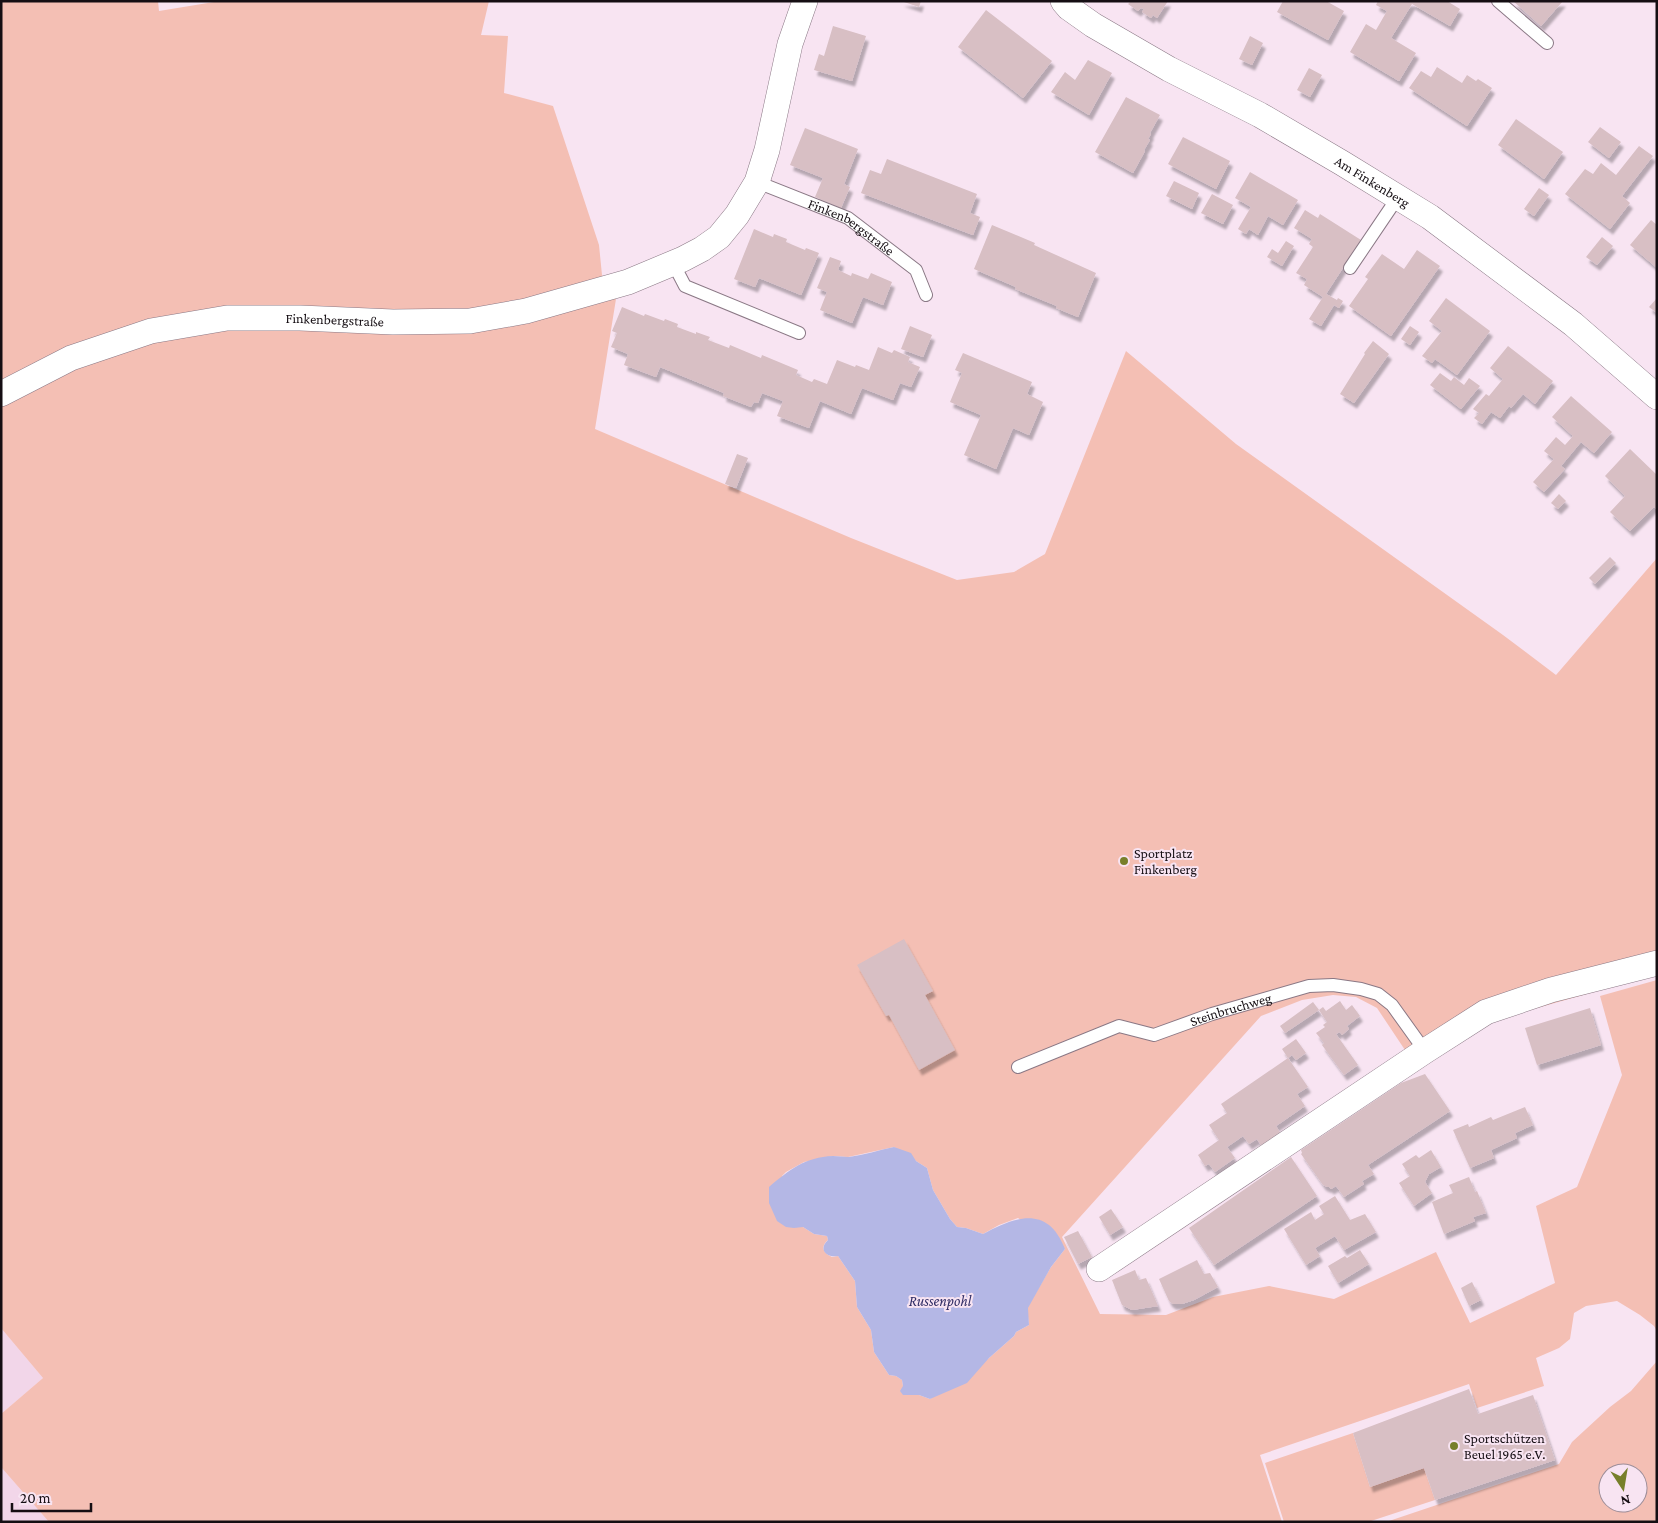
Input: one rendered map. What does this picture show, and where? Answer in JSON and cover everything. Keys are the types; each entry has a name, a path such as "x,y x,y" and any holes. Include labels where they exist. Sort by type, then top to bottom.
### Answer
{"street":[{"name":"Finkenbergstraße","path":"1,394 71,358 151,331 227,318 300,318 393,322 470,321 526,311 619,285 702,249 718,237 737,215 757,182 767,150 790,44 805,1"},
{"name":"Am Finkenberg","path":"1063,1 1069,8 1093,25 1169,69 1260,115 1430,217 1573,324 1657,398"},
{"path":"1099,1269 1486,1012 1551,990 1657,963"}],"lane":[{"path":"1498,1 1547,43"},
{"name":"Finkenbergstraße","path":"757,182 848,218 916,270 926,295"},
{"path":"1350,268 1398,198"},
{"path":"673,263 685,286 798,333"},
{"name":"Steinbruchweg","path":"1018,1068 1119,1026 1154,1035 1212,1014 1309,986 1333,985 1361,989 1378,994 1392,1005 1425,1051"}],"shaded area":[{"path":"1,1 158,1 159,11 220,1 489,1 481,35 508,36 504,93 553,106 599,245 602,275 616,299 595,429 851,538 957,580 1014,572 1045,554 1126,351 1236,444 1556,675 1657,558 1657,974 1495,1020 1407,1053 1377,1008 1356,997 1333,995 1302,1000 1261,1016 1062,1237 1100,1314 1166,1315 1213,1297 1269,1286 1334,1299 1436,1252 1470,1323 1555,1283 1536,1206 1577,1187 1622,1075 1600,996 1657,980 1657,1331 1654,1326 1640,1315 1617,1301 1586,1306 1574,1313 1570,1339 1559,1348 1536,1358 1544,1386 1477,1408 1469,1384 1260,1455 1282,1522 49,1522 1,1467 1,1414 43,1378 1,1328","holes":["894,1147 927,1168 933,1190 950,1219 957,1227 983,1234 999,1225 1018,1218 1065,1249 1051,1267 1027,1308 1029,1325 1016,1332 989,1358 930,1399 903,1386 902,1380 896,1376 889,1375 874,1352 871,1330 857,1307 855,1281 838,1256 832,1257 826,1254 823,1247 828,1240 827,1236 814,1234 803,1227 782,1176 804,1162 833,1156 848,1157"]},
{"path":"1,1328 43,1378 1,1414"},
{"path":"1657,1361 1657,1522 1386,1522 1559,1464 1572,1442 1610,1407 1631,1391"},
{"path":"1353,1433 1370,1487 1424,1468 1435,1500 1368,1522 1284,1522 1265,1463"},
{"path":"1,1467 49,1522 1,1522"}],"water":[{"name":"Russenpohl","path":"894,1147 911,1153 916,1161 927,1168 933,1190 950,1219 957,1227 983,1234 1019,1219 1030,1218 1040,1220 1050,1226 1058,1235 1065,1249 1051,1267 1028,1308 1029,1325 1016,1332 967,1383 930,1399 919,1395 903,1395 900,1391 903,1386 902,1380 896,1376 889,1375 874,1352 871,1330 857,1307 855,1281 838,1256 830,1256 825,1252 824,1247 828,1240 827,1236 814,1234 803,1227 786,1227 777,1221 769,1203 769,1187 791,1170 806,1162 823,1157 855,1156"}],"building":[{"path":"901,1 921,1 919,7"},
{"path":"1131,1 1168,1 1157,18 1153,15 1151,18 1142,12 1144,9 1141,8 1138,11 1128,4"},
{"path":"1283,1 1326,1 1344,11 1328,40 1277,12"},
{"path":"1378,1 1447,1 1460,9 1450,26 1412,4 1391,38 1416,53 1399,81 1350,52 1366,24 1376,30 1387,11 1376,5"},
{"path":"1513,1 1563,1 1541,26"},
{"path":"986,10 1052,61 1023,98 958,47"},
{"path":"833,26 866,36 852,81 814,70 819,54 824,56"},
{"path":"1250,36 1263,43 1252,65 1239,59"},
{"path":"1088,60 1112,73 1089,115 1051,92 1065,72 1075,80"},
{"path":"1437,67 1462,83 1467,75 1476,81 1478,79 1492,88 1467,126 1409,88 1421,71 1431,77"},
{"path":"1309,68 1322,75 1310,97 1297,90"},
{"path":"1126,97 1160,115 1150,133 1148,139 1150,140 1145,151 1133,173 1095,152"},
{"path":"1516,119 1563,152 1544,179 1498,145"},
{"path":"1600,127 1621,142 1609,158 1588,142"},
{"path":"805,128 858,149 844,184 850,187 841,208 815,197 823,178 790,165"},
{"path":"1183,137 1230,161 1216,189 1168,164"},
{"path":"1639,146 1653,156 1622,196 1630,203 1610,229 1565,194 1585,169 1593,174 1601,163 1616,175"},
{"path":"887,159 977,194 970,213 980,217 973,235 861,193 870,170 881,174"},
{"path":"1250,172 1298,200 1283,225 1268,216 1258,235 1249,229 1246,234 1238,229 1251,207 1235,198"},
{"path":"1174,181 1199,193 1192,209 1166,196"},
{"path":"1539,188 1549,195 1534,216 1524,209"},
{"path":"1212,194 1233,205 1223,224 1201,213"},
{"path":"1305,210 1318,218 1320,214 1361,240 1326,294 1343,301 1339,308 1334,305 1321,326 1309,319 1323,297 1304,285 1307,279 1296,273 1313,247 1309,244 1312,239 1294,228"},
{"path":"1651,220 1657,225 1657,268 1630,245"},
{"path":"992,225 1035,243 1034,245 1096,273 1078,317 974,269"},
{"path":"754,229 773,237 774,234 787,239 786,242 805,250 806,248 819,253 801,295 759,278 755,287 734,279"},
{"path":"1602,237 1613,246 1597,265 1586,257"},
{"path":"1286,241 1294,246 1282,266 1267,257 1272,249 1278,253"},
{"path":"1417,250 1440,266 1391,336 1349,306 1368,279 1365,277 1382,254 1404,269"},
{"path":"830,257 841,261 838,270 851,276 852,273 868,279 871,273 892,282 883,305 863,297 852,323 820,310 827,292 817,288"},
{"path":"1446,298 1490,331 1457,375 1435,359 1432,363 1422,356 1442,331 1429,321"},
{"path":"1657,298 1657,313 1649,307"},
{"path":"622,307 644,316 645,314 664,321 665,319 678,324 677,327 710,337 708,340 729,348 730,345 761,358 762,355 798,370 796,375 812,382 814,379 827,384 837,360 869,370 878,347 892,353 894,350 910,357 908,362 920,367 911,387 900,383 893,400 862,388 851,414 820,401 809,428 777,416 783,401 762,393 758,403 754,402 751,407 723,396 724,393 660,367 656,377 624,365 628,354 611,347 617,333 612,331"},
{"path":"910,326 932,335 923,357 901,349"},
{"path":"1410,326 1419,332 1410,345 1401,339"},
{"path":"1373,341 1389,354 1354,403 1340,394"},
{"path":"1508,346 1553,381 1535,404 1523,394 1511,408 1509,406 1500,418 1491,412 1482,424 1474,418 1479,413 1473,409 1486,394 1489,396 1503,379 1490,368"},
{"path":"963,353 1032,382 1027,394 1043,402 1029,435 1013,428 996,469 964,455 981,415 950,402 962,373 955,370"},
{"path":"1440,373 1451,381 1454,377 1464,385 1469,378 1480,386 1461,409 1430,385"},
{"path":"1571,396 1612,432 1594,453 1581,442 1561,466 1565,469 1544,492 1533,482 1554,459 1544,451 1556,437 1565,445 1573,436 1552,417"},
{"path":"1630,449 1657,475 1657,510 1654,507 1630,531 1610,512 1625,496 1605,476"},
{"path":"737,454 748,458 736,488 725,484"},
{"path":"1559,494 1566,501 1558,509 1551,503"},
{"path":"1610,557 1616,563 1595,584 1589,578"},
{"path":"904,939 933,991 925,995 955,1050 919,1070 889,1015 886,1016 857,965"},
{"path":"1340,1001 1346,1010 1352,1005 1360,1016 1347,1026 1349,1029 1342,1035 1340,1032 1336,1034 1358,1065 1344,1075 1322,1045 1324,1043 1316,1033 1325,1027 1323,1025 1327,1022 1319,1010 1323,1007 1326,1011"},
{"path":"1313,1002 1319,1010 1285,1033 1280,1026"},
{"path":"1590,1008 1601,1045 1537,1065 1525,1028"},
{"path":"1296,1039 1306,1053 1296,1060 1292,1055 1288,1058 1282,1049"},
{"path":"1288,1058 1308,1087 1297,1094 1305,1106 1276,1126 1281,1134 1262,1147 1257,1139 1249,1144 1243,1136 1227,1147 1235,1158 1215,1172 1209,1164 1205,1166 1198,1155 1219,1140 1209,1125 1227,1113 1221,1104"},
{"path":"1425,1074 1450,1111 1368,1165 1374,1174 1362,1181 1364,1184 1344,1197 1336,1186 1331,1189 1323,1185 1301,1154 1301,1150 1401,1083"},
{"path":"1525,1107 1533,1125 1515,1133 1517,1138 1491,1150 1494,1158 1470,1168 1453,1130 1468,1124 1469,1127 1491,1117 1493,1120"},
{"path":"1431,1150 1441,1167 1429,1174 1425,1182 1432,1193 1414,1206 1399,1183 1410,1176 1402,1164 1416,1155 1419,1158"},
{"path":"1291,1157 1317,1196 1214,1265 1189,1228"},
{"path":"1469,1177 1486,1213 1473,1217 1475,1221 1444,1234 1432,1202 1453,1193 1449,1185"},
{"path":"1335,1196 1350,1220 1365,1214 1376,1232 1344,1250 1335,1236 1315,1248 1320,1256 1306,1265 1284,1229 1311,1212 1315,1220 1324,1214 1319,1206"},
{"path":"1111,1209 1123,1227 1110,1235 1099,1217"},
{"path":"1078,1231 1092,1257 1078,1264 1064,1237"},
{"path":"1360,1250 1369,1264 1338,1283 1328,1266"},
{"path":"1197,1260 1204,1274 1210,1273 1218,1287 1194,1300 1182,1304 1173,1304 1169,1301 1159,1279"},
{"path":"1135,1270 1139,1280 1146,1278 1158,1306 1132,1310 1122,1305 1112,1280"},
{"path":"1472,1282 1481,1300 1469,1306 1461,1288"},
{"name":"Sportschützen Beuel 1965 e.V.","path":"1469,1389 1478,1414 1533,1395 1555,1460 1435,1500 1424,1468 1370,1487 1353,1433"}],"place":[{"name":"Sportplatz Finkenberg","path":"1124,861"},
{"name":"Sportschützen Beuel 1965 e.V.","path":"1454,1446"}]}
